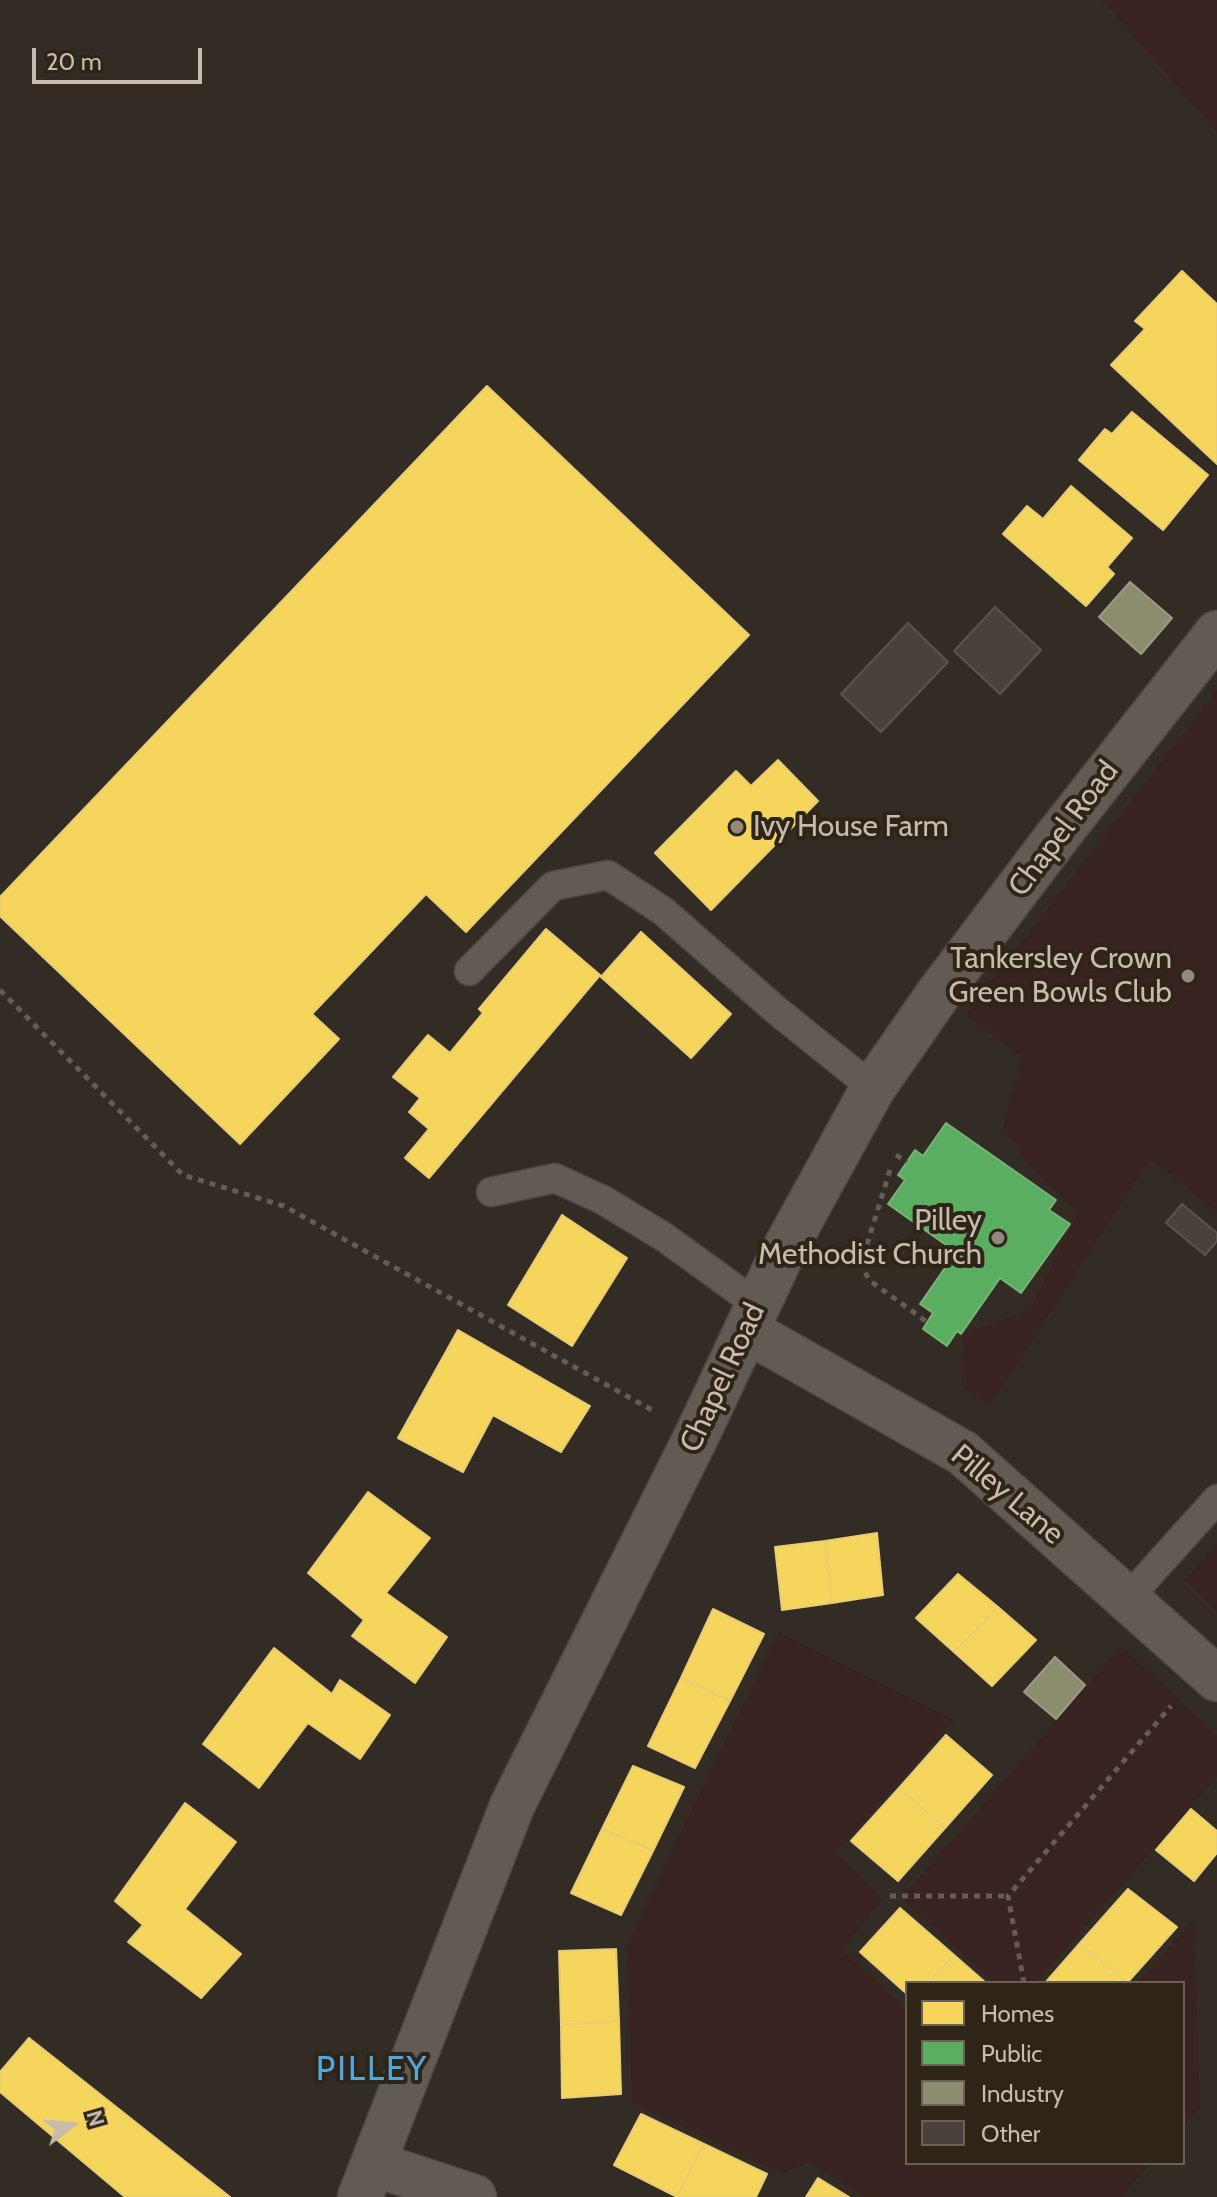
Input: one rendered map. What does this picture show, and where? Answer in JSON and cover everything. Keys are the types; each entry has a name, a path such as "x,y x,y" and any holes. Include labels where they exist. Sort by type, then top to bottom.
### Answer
{"street":[{"name":"Chapel Road","path":"367,2180 512,1806 697,1435 783,1252 873,1088 939,993 1038,862 1217,633"},
{"name":"Pilley Lane","path":"752,1318 963,1453 1210,1673"},
{"path":"367,2180 474,2197"}],"lane":[{"path":"469,971 553,886 608,875 663,911 776,1010 873,1088"},
{"path":"491,1192 555,1178 603,1200 664,1237 752,1318"},
{"path":"1128,1598 1217,1499"}],"path":[{"path":"0,990 183,1175 284,1206 697,1435"},
{"path":"896,1154 861,1264 869,1280 927,1322"},
{"path":"890,1896 1008,1896 1210,1673"},
{"path":"1008,1896 1024,1981"}],"shaded area":[{"path":"1102,0 1217,0 1217,132"},
{"path":"1217,690 1217,1212 1150,1159 990,1405 962,1386 964,1333 1030,1310 1078,1213 1034,1171 1003,1127 1022,1058 966,1014"},
{"path":"1217,1543 1217,1612 1185,1580"},
{"path":"778,1632 954,1720 836,1852 882,1900 842,1950 905,2008 905,2165 1149,2165 1121,2197 866,2197 810,2162 781,2174 632,2102 627,1944"},
{"path":"1122,1646 1217,1736 1217,1777 1038,1981 992,1981 901,1898"},
{"path":"1194,1919 1200,2108 1185,2125 1185,1981 1139,1981"}],"building: Homes":[{"path":"1182,271 1217,304 1217,464 1111,365 1145,329 1135,321"},
{"path":"487,386 749,635 466,932 426,894 312,1014 339,1039 240,1144 0,916 0,897"},
{"path":"1132,412 1208,475 1163,530 1079,460 1105,429 1112,434"},
{"path":"1071,486 1132,538 1107,567 1114,574 1086,606 1003,534 1027,506 1043,519"},
{"name":"Ivy House Farm","path":"778,760 818,801 711,910 655,853 736,771 751,786"},
{"path":"546,929 600,975 429,1178 405,1158 429,1129 409,1112 420,1098 393,1077 428,1035 450,1053 483,1013 479,1009"},
{"path":"641,932 731,1014 691,1058 601,977"},
{"path":"562,1215 627,1258 572,1346 508,1305"},
{"path":"458,1330 590,1406 561,1452 493,1415 463,1472 398,1438"},
{"path":"368,1492 430,1538 386,1593 447,1637 415,1683 352,1636 364,1620 308,1573"},
{"path":"877,1533 883,1595 832,1603 825,1541"},
{"path":"825,1541 832,1603 782,1610 775,1547"},
{"path":"958,1574 998,1607 954,1652 916,1618"},
{"path":"998,1607 1036,1640 992,1686 954,1652"},
{"path":"713,1609 764,1634 730,1701 681,1678"},
{"path":"274,1648 332,1694 340,1680 390,1715 360,1759 308,1723 259,1788 203,1744"},
{"path":"681,1678 730,1701 695,1768 648,1746"},
{"path":"946,1735 992,1775 945,1828 899,1788"},
{"path":"633,1766 684,1787 653,1851 602,1829"},
{"path":"899,1788 945,1828 898,1881 851,1841"},
{"path":"185,1803 236,1842 185,1909 241,1954 201,1998 128,1942 143,1925 115,1901"},
{"path":"1191,1809 1217,1831 1217,1853 1194,1881 1156,1850"},
{"path":"602,1829 653,1851 621,1915 571,1893"},
{"path":"1128,1889 1177,1927 1129,1981 1125,1981 1080,1943"},
{"path":"900,1908 954,1955 930,1981 905,1981 905,1992 860,1952"},
{"path":"1080,1943 1125,1981 1047,1981"},
{"path":"616,1949 619,2021 561,2025 559,1951"},
{"path":"954,1955 984,1981 930,1981"},
{"path":"619,2021 621,2094 562,2098 561,2025"},
{"path":"29,2038 230,2197 125,2197 0,2092 0,2072"},
{"path":"641,2114 704,2144 677,2197 614,2165"},
{"path":"704,2144 767,2174 756,2197 677,2197"},
{"path":"818,2178 849,2197 806,2197"}],"building: Public":[{"name":"Pilley Methodist Church","path":"946,1123 1056,1200 1049,1210 1070,1224 1021,1293 1000,1278 961,1334 957,1331 947,1346 923,1329 933,1313 920,1304 956,1252 888,1204 905,1180 898,1175 915,1150 923,1156"}],"building: Industry":[{"path":"1130,582 1172,618 1141,654 1099,617"},
{"path":"1055,1657 1085,1685 1056,1719 1024,1692"}],"building: Other":[{"path":"995,607 1041,650 1000,694 954,651"},
{"path":"908,623 948,662 881,732 841,694"},
{"path":"1182,1204 1217,1233 1217,1241 1205,1255 1166,1223"}],"place":[{"name":"Ivy House Farm","path":"737,827"},
{"name":"Tankersley Crown Green Bowls Club","path":"1188,976"},
{"name":"Pilley Methodist Church","path":"998,1238"}],"district":[{"name":"PILLEY","path":"372,2070"}]}
